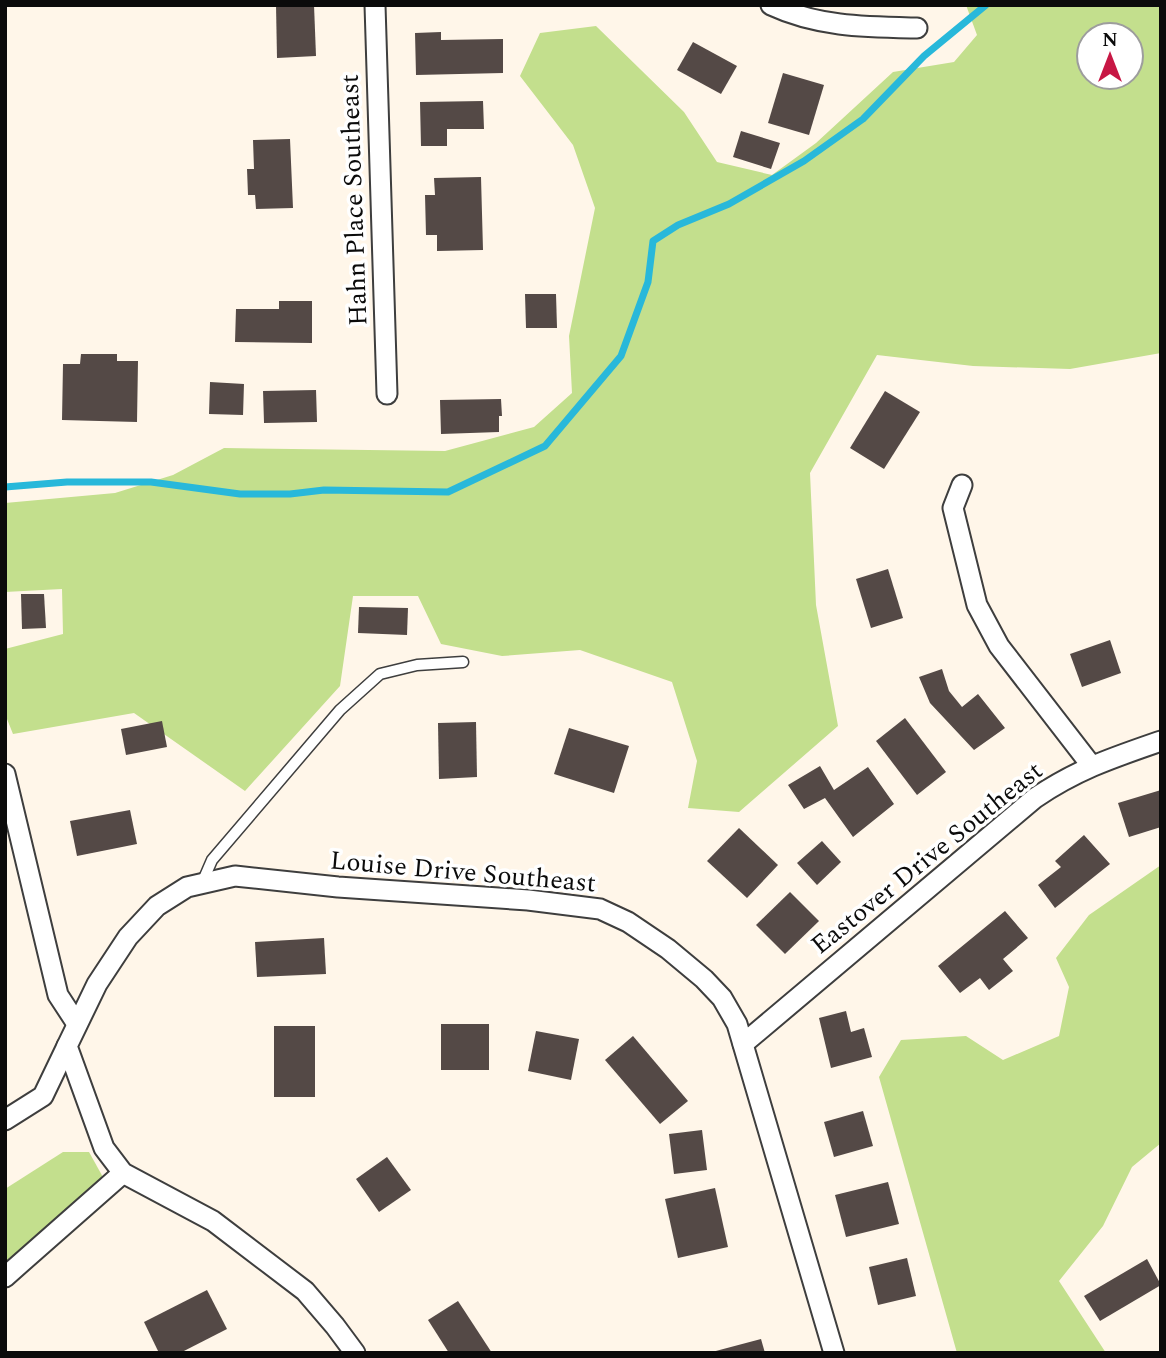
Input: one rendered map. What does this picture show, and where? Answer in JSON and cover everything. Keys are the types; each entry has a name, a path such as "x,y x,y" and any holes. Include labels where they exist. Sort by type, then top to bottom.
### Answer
{"street":[{"name":"Hahn Place Southeast","path":"375,5 387,394"},
{"path":"771,5 792,15 829,24 917,28"},
{"path":"962,485 953,508 977,605 999,646 1091,765"},
{"name":"Eastover Drive Southeast","path":"743,1044 1035,799 1060,781 1091,765 1161,741"},
{"path":"5,775 58,995 77,1024"},
{"name":"Louise Drive Southeast","path":"67,1046 97,984 128,937 157,906 187,887 235,876 338,887 528,900 600,909 638,928 704,979 722,998 737,1024 834,1353"},
{"path":"5,1120 43,1096 67,1046"},
{"path":"67,1046 104,1148 123,1173 213,1221 305,1291 355,1353"},
{"path":"5,1277 123,1173"}],"lane":[{"path":"202,884 212,860 340,710 380,674 417,665 463,662"}],"green space":[{"path":"966,5 1161,5 1161,353 1070,369 973,366 877,355 810,473 816,605 838,726 739,812 688,808 697,761 672,682 580,650 502,656 441,644 418,596 353,596 340,686 245,791 134,713 13,734 5,714 5,649 63,634 62,589 5,592 5,503 115,493 173,475 224,448 445,451 534,427 572,393 569,336 595,208 573,145 520,76 540,33 596,26 684,112 717,162 772,175 816,143 893,72 954,62 977,35"},
{"path":"1161,865 1161,1143 1132,1167 1103,1226 1059,1281 1106,1353 957,1353 879,1077 901,1040 966,1036 1003,1060 1059,1036 1069,987 1056,958 1089,915"},
{"path":"63,1152 89,1152 104,1179 5,1265 5,1189"}],"building":[{"path":"276,5 314,5 316,56 277,58"},
{"path":"441,32 441,40 503,39 503,73 416,75 415,33"},
{"path":"693,42 737,66 721,94 677,70"},
{"path":"783,73 824,85 809,135 768,123"},
{"path":"483,101 484,129 447,129 447,146 421,146 420,102"},
{"path":"741,131 780,143 771,169 733,157"},
{"path":"290,139 293,208 256,209 255,195 248,195 247,169 254,169 253,140"},
{"path":"481,177 483,250 437,251 437,235 426,235 425,195 435,195 434,178"},
{"path":"525,294 556,294 557,328 526,328"},
{"path":"279,301 312,301 312,343 235,342 236,309 279,309"},
{"path":"81,354 117,354 117,361 138,361 137,422 62,420 63,364 80,364"},
{"path":"210,382 244,384 243,415 209,414"},
{"path":"316,390 317,422 264,423 263,391"},
{"path":"885,391 920,412 884,469 850,448"},
{"path":"501,399 499,432 441,434 440,400"},
{"path":"888,569 903,618 871,628 856,579"},
{"path":"21,594 44,594 46,628 22,629"},
{"path":"359,607 408,608 407,635 358,633"},
{"path":"1110,640 1121,673 1082,687 1070,654"},
{"path":"942,669 949,691 962,707 978,694 1005,728 974,750 930,703 919,677"},
{"path":"905,718 946,772 917,795 876,741"},
{"path":"162,721 167,747 126,755 121,729"},
{"path":"476,722 477,777 439,779 438,723"},
{"path":"569,728 629,746 614,793 554,774"},
{"path":"820,766 834,790 868,767 894,804 853,837 825,798 804,809 788,785"},
{"path":"1161,790 1161,827 1129,837 1118,803"},
{"path":"130,810 137,844 77,856 70,821"},
{"path":"739,828 778,865 747,898 707,861"},
{"path":"1084,835 1110,864 1055,908 1038,885 1061,867 1055,861"},
{"path":"822,841 841,862 817,885 797,863"},
{"path":"790,892 819,921 785,954 756,925"},
{"path":"1005,911 1028,938 1003,959 1013,971 989,990 980,978 960,993 938,966"},
{"path":"324,938 326,974 257,977 255,942"},
{"path":"846,1011 851,1032 864,1028 872,1057 831,1068 819,1018"},
{"path":"441,1024 489,1024 489,1070 441,1070"},
{"path":"274,1026 315,1026 315,1097 274,1097"},
{"path":"536,1031 579,1039 571,1080 528,1071"},
{"path":"633,1036 688,1101 660,1124 605,1060"},
{"path":"863,1111 873,1146 834,1157 824,1122"},
{"path":"702,1130 707,1170 674,1174 669,1134"},
{"path":"387,1157 411,1190 379,1212 356,1179"},
{"path":"888,1182 899,1224 846,1237 835,1195"},
{"path":"715,1188 728,1247 678,1258 665,1199"},
{"path":"907,1258 916,1296 878,1305 869,1267"},
{"path":"1147,1259 1161,1285 1100,1321 1084,1296"},
{"path":"207,1290 227,1329 180,1353 159,1353 144,1322"},
{"path":"458,1301 492,1353 449,1353 428,1320"},
{"path":"761,1339 765,1353 712,1352"}],"waterway":[{"path":"5,487 67,482 151,482 240,494 290,494 324,490 448,492 545,446 621,356 648,282 653,241 678,225 729,204 804,161 863,119 924,56 986,5"}]}
